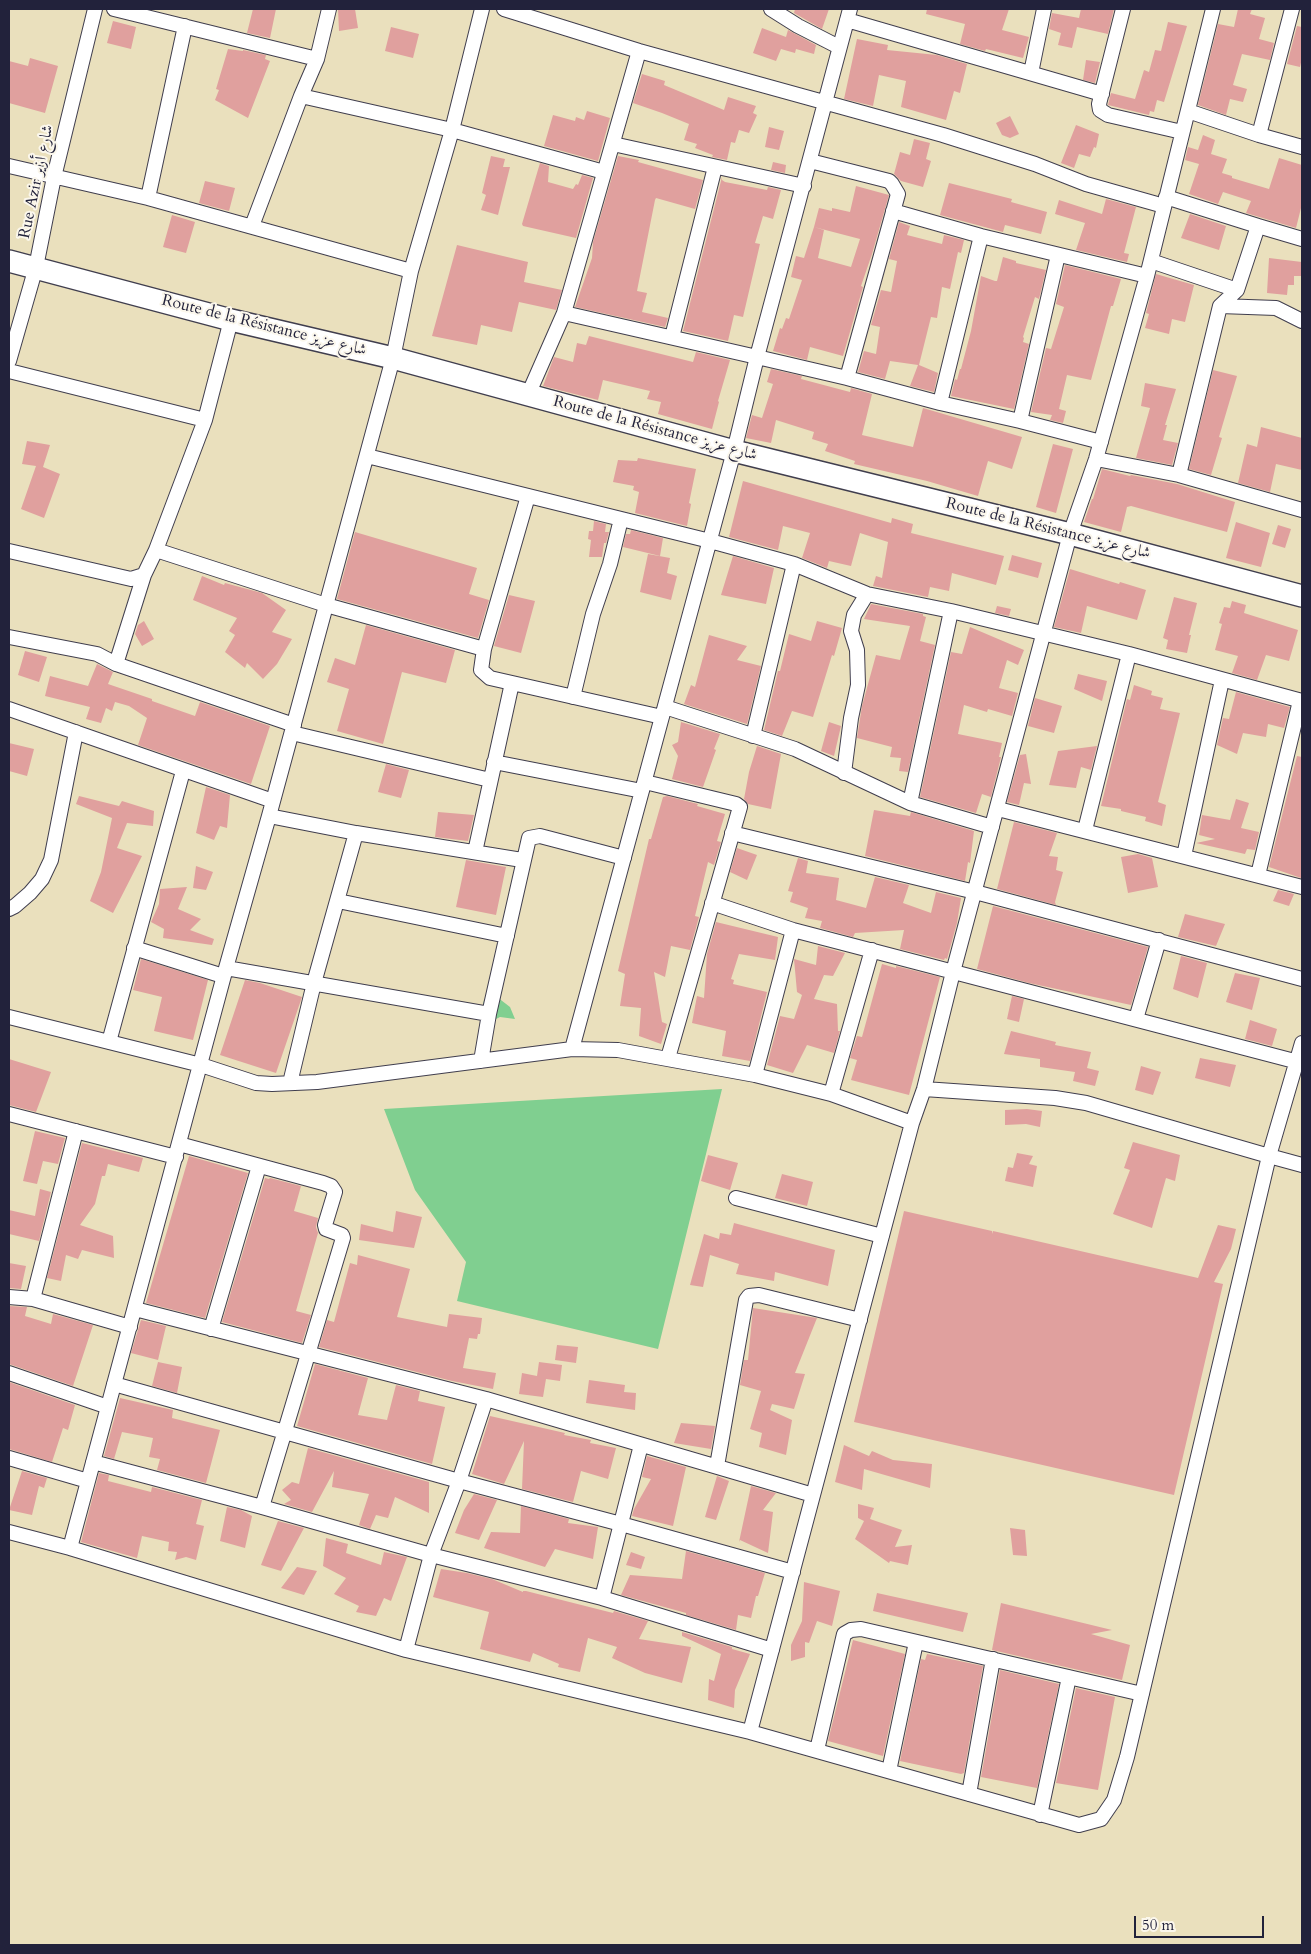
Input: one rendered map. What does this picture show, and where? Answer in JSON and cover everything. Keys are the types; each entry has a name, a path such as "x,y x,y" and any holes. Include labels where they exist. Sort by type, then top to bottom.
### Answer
{"main road":[{"name":"Route de la Résistance شارع عزيز","path":"9,260 232,320 393,358 734,451 1070,534 1302,596"}],"street":[{"name":"Rue Azir شارع أزير","path":"9,361 36,267 54,177 95,9"},
{"path":"114,9 317,59"},
{"path":"252,226 317,59 329,9"},
{"path":"70,1548 201,1065 224,972 269,816 367,456 393,358 412,271 452,130 479,9"},
{"path":"504,9 541,14 639,51 943,135 1034,164 1086,184 1165,201 1302,239"},
{"path":"771,9 798,26 839,47"},
{"path":"1031,73 1044,9"},
{"path":"1122,9 1099,104 1100,110 1103,113 1182,132"},
{"path":"750,1732 912,1123 924,1089 953,972 1045,634 1070,534 1096,459 1147,276 1213,9"},
{"path":"1259,135 1292,9"},
{"path":"572,1049 710,541 849,14 1102,94"},
{"path":"148,198 185,26"},
{"path":"528,395 564,313 639,51"},
{"path":"302,96 452,130 604,172"},
{"path":"1188,111 1259,135 1302,147"},
{"path":"613,144 804,186"},
{"path":"810,161 889,181 898,194 847,378"},
{"path":"9,166 148,198 412,271"},
{"path":"672,337 715,167"},
{"path":"893,211 981,236 1147,276"},
{"path":"1179,475 1220,306 1237,290 1258,226"},
{"path":"940,404 981,236"},
{"path":"1020,421 1058,254"},
{"path":"1150,261 1237,290"},
{"path":"1220,306 1276,308 1302,321"},
{"path":"564,313 847,378 940,404 1020,421 1101,442"},
{"path":"116,664 144,575 156,550 205,420 232,320"},
{"path":"9,371 205,420"},
{"path":"367,456 710,541 794,564 867,594 951,610 1128,654 1301,701 1258,875"},
{"path":"1096,459 1179,475 1302,510"},
{"path":"528,496 484,649 481,670 490,678 573,697 664,712 753,736 795,749 910,803 992,827"},
{"path":"573,697 593,614 610,564 621,519"},
{"path":"156,550 326,605 484,649"},
{"path":"9,551 131,579 144,575"},
{"path":"753,736 794,564"},
{"path":"844,773 851,718 858,685 857,650 851,631 854,615 867,594"},
{"path":"910,803 951,610"},
{"path":"9,637 97,654 116,664 293,729 490,780"},
{"path":"1085,830 1128,654"},
{"path":"1184,856 1222,680"},
{"path":"474,852 512,683"},
{"path":"9,711 76,732 273,801"},
{"path":"9,909 30,893 42,879 51,860 76,732"},
{"path":"494,762 736,804 740,808 668,1058"},
{"path":"109,1042 183,771"},
{"path":"998,808 1302,887"},
{"path":"269,816 356,833 522,860"},
{"path":"290,1083 314,983 356,833"},
{"path":"732,833 975,892 1302,979"},
{"path":"481,1061 489,1014 522,860 529,838 540,836 624,858"},
{"path":"338,901 506,936"},
{"path":"712,903 793,930 1300,1062"},
{"path":"755,1075 793,930"},
{"path":"1136,1019 1159,940"},
{"path":"134,948 224,972 314,983 489,1014"},
{"path":"832,1094 872,950"},
{"path":"9,1017 201,1065 256,1083 317,1082 572,1049 618,1050 755,1075 832,1094 912,1123"},
{"path":"9,1532 70,1548 406,1650 750,1732 1079,1825 1101,1818 1114,1800 1142,1694 1269,1156 1300,1062 1302,1043"},
{"path":"924,1089 1055,1098 1086,1103 1302,1165"},
{"path":"9,1114 76,1131 259,1166 323,1183 331,1186 335,1192 324,1225 326,1229 343,1238 262,1507"},
{"path":"33,1299 76,1131"},
{"path":"211,1329 259,1166"},
{"path":"736,1198 882,1236"},
{"path":"717,1466 746,1300 749,1296 759,1295 860,1320"},
{"path":"9,1297 33,1299 130,1327"},
{"path":"135,1309 308,1355 486,1399 813,1495"},
{"path":"9,1373 108,1407"},
{"path":"114,1384 793,1572"},
{"path":"406,1650 431,1555 459,1481 486,1399"},
{"path":"602,1598 641,1445"},
{"path":"9,1458 88,1481"},
{"path":"93,1462 431,1555 602,1598 772,1650"},
{"path":"817,1750 844,1634 851,1630 861,1629 1142,1694"},
{"path":"889,1771 916,1642"},
{"path":"969,1794 993,1659"},
{"path":"1040,1815 1069,1677"}],"green space":[{"path":"497,997 510,1007 515,1019 500,1017 494,1020 482,1010 484,1000"},
{"path":"722,1089 658,1349 457,1301 466,1262 415,1190 384,1109"}],"building":[{"path":"253,9 276,9 270,38 247,33"},
{"path":"338,9 355,9 358,28 339,31"},
{"path":"795,9 829,9 822,29 794,13"},
{"path":"927,9 1009,9 1002,30 1029,37 1023,58 960,44 965,24 926,14"},
{"path":"1081,9 1114,9 1108,34 1077,27 1072,48 1058,45 1061,33 1049,29 1052,13 1079,18"},
{"path":"1238,9 1252,9 1250,14 1265,18 1259,39 1274,43 1270,60 1242,54 1233,85 1247,89 1243,102 1230,99 1226,115 1198,105 1218,24 1234,27"},
{"path":"113,21 136,27 131,49 107,43"},
{"path":"1168,22 1187,26 1164,102 1157,100 1154,112 1150,111 1149,115 1108,105 1111,93 1135,99 1144,70 1149,72 1155,50 1161,51"},
{"path":"1297,26 1302,27 1302,58 1300,67 1287,64"},
{"path":"391,27 419,34 413,58 385,51"},
{"path":"762,28 786,37 788,30 816,45 814,54 796,49 795,53 781,49 776,61 753,53"},
{"path":"857,39 888,45 887,50 937,55 967,64 960,93 954,91 946,120 901,107 906,81 879,75 873,106 844,99"},
{"path":"228,49 266,55 265,59 270,61 248,118 215,100 219,90 216,89"},
{"path":"30,58 58,66 45,113 9,103 9,61 28,66"},
{"path":"1086,60 1100,62 1095,83 1083,80"},
{"path":"642,74 665,81 664,85 724,110 728,97 756,106 753,113 757,115 749,133 739,130 735,143 731,142 727,160 712,157 713,155 695,148 697,144 684,140 689,124 633,103"},
{"path":"587,111 610,118 598,161 544,146 553,115 575,121 576,117 584,120"},
{"path":"1010,116 1019,134 1010,138 1002,135 996,123"},
{"path":"1076,125 1099,134 1096,148 1094,147 1090,157 1079,154 1074,168 1061,163"},
{"path":"769,127 784,131 779,150 765,147"},
{"path":"1203,135 1215,140 1211,154 1227,159 1222,173 1232,176 1232,178 1269,189 1279,158 1302,165 1302,204 1296,228 1246,213 1251,201 1223,192 1218,204 1189,194 1199,164 1185,160 1188,147 1198,150"},
{"path":"914,139 930,143 926,159 931,161 923,187 901,181 894,174 900,152 910,155"},
{"path":"491,156 505,159 503,167 510,167 498,215 481,210 486,195 482,193"},
{"path":"618,156 639,160 638,162 703,180 695,209 656,198 655,200 637,291 647,293 642,312 668,318 665,327 575,307 592,258 593,242"},
{"path":"773,162 786,165 785,173 771,170"},
{"path":"540,163 549,166 548,182 573,189 576,184 578,185 582,175 593,178 576,238 523,226 522,224"},
{"path":"722,177 722,180 725,182 767,190 768,187 781,190 773,219 763,216 755,243 760,244 743,317 734,315 728,341 683,331"},
{"path":"205,181 235,188 229,211 199,203"},
{"path":"949,183 1012,199 1011,202 1047,212 1041,234 1005,225 1003,232 940,215"},
{"path":"856,186 889,195 861,286 863,287 843,356 810,347 807,360 773,351 780,328 782,329 786,318 789,319 802,280 791,277 796,256 804,258 819,208 832,211 832,208 850,212","holes":["814,227 860,239 851,267 818,258 824,230"]},
{"path":"1106,199 1136,207 1124,253 1129,254 1127,262 1076,250 1085,223 1055,214 1059,200 1102,214"},
{"path":"1190,214 1226,226 1219,250 1181,238"},
{"path":"172,215 195,222 186,253 163,247"},
{"path":"899,222 910,226 907,235 942,244 944,235 964,240 961,253 958,252 950,289 942,287 937,318 931,317 919,365 938,373 934,392 910,386 918,365 890,361 885,379 858,372 864,351 876,354 880,327 871,325 881,290 891,292 897,261 889,259"},
{"path":"457,245 528,262 524,282 562,290 556,310 519,302 512,332 481,325 477,345 432,336"},
{"path":"1003,257 1016,261 1016,263 1046,270 1039,299 1035,297 1023,337 1023,342 1029,344 1014,409 951,396 955,379 957,380 961,369 971,331 981,276 997,281"},
{"path":"1269,258 1302,262 1302,276 1294,276 1294,285 1288,285 1287,295 1267,293"},
{"path":"1065,265 1121,279 1113,306 1111,306 1091,380 1067,375 1059,409 1066,411 1063,423 1050,420 1052,415 1031,412 1046,348 1051,349 1064,307 1056,304"},
{"path":"1156,274 1194,285 1185,322 1172,319 1169,334 1145,328 1149,314 1146,313"},
{"path":"589,336 693,362 696,352 730,360 712,429 658,414 661,402 647,399 650,391 603,380 598,400 543,386 554,357 573,362 577,343 586,345"},
{"path":"771,369 802,376 801,379 850,392 851,388 872,394 862,435 913,447 923,408 1022,437 1012,469 988,461 978,496 927,481 854,464 855,461 825,451 828,444 812,439 814,432 776,420 771,443 746,438 752,415 762,418 773,384 767,382"},
{"path":"1213,370 1237,376 1219,437 1222,438 1211,475 1189,469"},
{"path":"1145,383 1176,389 1165,425 1167,425 1163,440 1178,443 1172,465 1136,458 1150,408 1141,406"},
{"path":"1261,427 1302,438 1302,470 1276,464 1270,492 1238,483 1247,444 1257,447"},
{"path":"27,441 50,445 43,467 60,474 44,518 21,509 36,466 22,464"},
{"path":"1053,444 1073,449 1056,513 1036,507"},
{"path":"638,458 696,469 689,503 691,504 687,526 635,513 639,492 633,490 634,486 613,482 618,460 637,461"},
{"path":"1102,469 1177,484 1235,502 1227,532 1131,506 1127,507 1121,532 1084,522"},
{"path":"743,481 891,523 892,518 913,524 911,533 1004,556 996,585 952,573 949,591 930,587 928,597 873,586 876,576 882,578 888,542 860,533 851,566 829,561 827,568 802,558 810,533 783,526 778,550 729,537"},
{"path":"594,521 606,524 605,532 609,532 606,543 604,543 602,557 589,557 591,540 588,539 589,531 593,531"},
{"path":"1236,522 1270,533 1261,567 1226,558"},
{"path":"1278,525 1291,529 1285,548 1272,544"},
{"path":"631,530 663,538 660,556 623,547 626,534 630,534"},
{"path":"355,532 477,568 469,594 489,600 478,638 337,599"},
{"path":"648,554 670,558 667,573 677,576 671,600 640,592"},
{"path":"1012,555 1042,563 1038,578 1008,570"},
{"path":"733,556 774,568 766,604 721,595"},
{"path":"1070,569 1146,590 1137,620 1087,606 1081,633 1054,627"},
{"path":"202,576 224,585 225,583 262,593 286,610 272,632 292,639 277,664 263,679 247,663 245,668 225,652 235,635 229,631 237,618 193,600"},
{"path":"509,595 535,601 521,653 494,646"},
{"path":"1174,597 1197,603 1189,635 1191,635 1187,653 1166,649 1168,640 1163,638"},
{"path":"1232,601 1246,605 1244,613 1298,630 1289,661 1266,655 1257,680 1232,673 1238,656 1215,650 1222,624 1219,623 1224,607 1230,608"},
{"path":"871,604 923,614 926,617 920,641 935,645 908,772 899,771 901,758 890,757 892,747 857,738 862,706 876,655 900,660 910,626 864,619"},
{"path":"997,606 1011,609 1009,616 995,613"},
{"path":"144,621 154,639 142,646 135,634 138,625"},
{"path":"817,621 842,628 813,717 792,711 782,736 764,730 789,634 811,641"},
{"path":"366,625 455,650 446,683 402,672 383,744 337,731 349,689 327,682 335,658 355,665"},
{"path":"970,627 1024,650 1018,665 1007,660 999,688 1018,693 1012,716 988,709 987,712 964,705 958,734 1002,743 999,757 1001,757 991,797 982,794 976,813 920,797 951,652 962,654"},
{"path":"709,635 747,646 737,660 761,666 747,724 684,704 691,685 695,687"},
{"path":"25,651 47,657 39,682 18,675"},
{"path":"97,664 113,672 108,684 152,699 152,701 195,716 200,702 270,726 251,784 138,745 147,718 129,706 115,702 112,711 106,708 101,723 86,719 90,707 45,696 50,676 88,686"},
{"path":"1078,674 1107,681 1102,701 1074,689"},
{"path":"1134,685 1152,691 1151,695 1163,698 1160,709 1180,713 1158,802 1166,805 1162,826 1145,821 1146,817 1121,811 1121,809 1101,806 1127,699 1130,700"},
{"path":"1236,692 1290,707 1284,728 1268,724 1266,737 1243,733 1237,754 1217,745 1223,718 1229,719"},
{"path":"1035,698 1062,706 1054,733 1028,726"},
{"path":"681,722 720,734 703,787 672,779 678,756 672,745 678,742"},
{"path":"829,722 841,726 834,756 821,751"},
{"path":"9,743 34,749 27,776 9,771"},
{"path":"757,746 781,754 771,809 748,804 744,799 749,772"},
{"path":"1097,746 1091,770 1081,767 1076,788 1049,785 1058,751"},
{"path":"1026,754 1031,784 1024,783 1019,805 1007,802 1020,755"},
{"path":"1297,756 1302,757 1301,878 1269,867"},
{"path":"386,764 409,770 401,798 378,792"},
{"path":"206,787 230,795 227,828 220,826 214,840 196,833"},
{"path":"79,796 119,806 122,801 154,811 153,826 127,823 117,848 142,856 113,913 90,901 101,872 112,818 76,804"},
{"path":"667,796 698,804 697,806 725,814 717,841 721,842 714,865 708,862 695,916 699,917 690,950 671,946 665,977 654,972 662,1022 667,1024 661,1044 639,1036 641,1008 620,1006 625,974 618,971 649,839 651,839 663,797"},
{"path":"1236,799 1249,803 1241,828 1259,832 1255,850 1247,849 1245,854 1196,843 1215,839 1199,835 1202,815 1230,820"},
{"path":"874,810 910,816 911,812 974,831 970,863 968,862 965,881 865,856"},
{"path":"438,812 474,815 468,841 435,837"},
{"path":"1014,822 1057,833 1049,856 1058,857 1056,870 1063,872 1055,902 1056,905 997,889"},
{"path":"737,848 757,855 747,880 730,872"},
{"path":"1138,854 1152,858 1158,887 1128,893 1121,857"},
{"path":"798,858 808,861 806,873 839,878 836,900 866,908 875,877 909,885 903,903 931,913 936,892 961,898 957,923 947,959 945,958 944,960 900,949 904,930 855,933 853,937 820,928 822,921 805,918 808,908 790,902 793,892 788,891"},
{"path":"466,860 506,867 496,915 456,907"},
{"path":"196,866 213,872 206,890 193,888"},
{"path":"187,887 178,909 201,919 190,930 214,939 212,945 163,938 164,929 151,922 159,904 160,889"},
{"path":"1278,890 1294,894 1289,906 1273,901"},
{"path":"993,906 1148,947 1131,1005 1029,983 977,969"},
{"path":"1185,914 1225,924 1216,946 1178,937"},
{"path":"716,922 778,937 775,960 739,954 731,979 734,980 733,984 767,992 750,1061 722,1056 726,1031 692,1023 697,996 704,998 707,954"},
{"path":"818,946 845,953 833,976 824,975 814,999 837,1004 838,1031 840,1031 834,1053 807,1045 793,1073 767,1065 780,1016 794,1019 802,995 797,992 794,959 816,965"},
{"path":"1181,956 1207,963 1198,998 1173,989"},
{"path":"141,959 208,980 193,1040 154,1031 162,997 133,990"},
{"path":"882,964 940,977 909,1095 851,1080 857,1060 850,1058 857,1036 862,1037"},
{"path":"1235,973 1260,978 1252,1010 1226,1002"},
{"path":"245,980 302,997 276,1073 220,1055"},
{"path":"1012,996 1024,999 1019,1022 1007,1019"},
{"path":"1250,1020 1277,1029 1272,1046 1245,1039"},
{"path":"1011,1031 1056,1042 1055,1045 1091,1052 1087,1068 1099,1071 1095,1086 1073,1081 1075,1072 1040,1067 1040,1059 1004,1054"},
{"path":"1200,1058 1236,1065 1230,1087 1195,1078"},
{"path":"9,1059 51,1072 36,1112 9,1105"},
{"path":"1141,1066 1161,1072 1153,1095 1135,1090"},
{"path":"1027,1109 1042,1111 1040,1127 1026,1124 1005,1125 1005,1110"},
{"path":"35,1131 65,1138 58,1164 43,1161 37,1184 23,1181"},
{"path":"1133,1142 1180,1155 1175,1181 1166,1178 1152,1228 1113,1214 1130,1170 1124,1168"},
{"path":"82,1143 143,1158 139,1172 108,1164 105,1176 102,1176 95,1204 80,1225 113,1236 114,1258 82,1250 78,1259 66,1255 61,1281 47,1278"},
{"path":"1017,1153 1033,1156 1029,1164 1037,1166 1033,1187 1005,1181 1008,1167 1013,1168"},
{"path":"708,1155 738,1163 730,1190 701,1181"},
{"path":"189,1156 248,1173 205,1318 146,1303"},
{"path":"782,1174 813,1182 807,1206 775,1198"},
{"path":"265,1178 301,1186 294,1211 318,1218 316,1227 318,1233 296,1311 311,1315 302,1343 222,1322"},
{"path":"40,1189 51,1192 39,1241 9,1234 9,1210 35,1216"},
{"path":"396,1211 422,1217 414,1248 359,1240 361,1224 393,1232"},
{"path":"904,1211 992,1231 992,1234 993,1231 1198,1278 1218,1225 1236,1229 1231,1249 1214,1282 1223,1284 1174,1495 854,1422"},
{"path":"734,1223 835,1250 828,1286 775,1272 774,1281 736,1274 739,1264 710,1255 703,1287 690,1285 704,1234 719,1239 720,1233 731,1235"},
{"path":"358,1255 410,1269 397,1317 447,1327 449,1314 482,1318 480,1334 478,1334 477,1339 469,1338 463,1368 496,1373 493,1389 452,1381 319,1347 327,1320 334,1322 350,1263 357,1265"},
{"path":"9,1263 26,1266 21,1289 9,1288"},
{"path":"9,1306 27,1307 25,1316 51,1324 53,1314 93,1325 73,1386 9,1364"},
{"path":"753,1308 817,1318 795,1373 805,1374 794,1409 772,1404 770,1410 792,1420 786,1455 759,1447 762,1433 750,1429 761,1391 740,1385 744,1360 748,1360"},
{"path":"141,1320 166,1326 158,1360 131,1353"},
{"path":"557,1345 578,1347 576,1363 555,1360"},
{"path":"158,1362 182,1367 177,1393 152,1386"},
{"path":"539,1362 562,1365 560,1381 546,1379 543,1397 519,1394 522,1373 537,1376"},
{"path":"315,1364 368,1378 358,1415 387,1420 396,1385 420,1391 418,1401 445,1407 432,1464 297,1426"},
{"path":"589,1380 625,1385 624,1392 636,1393 635,1410 586,1403"},
{"path":"9,1382 75,1405 68,1430 63,1428 52,1462 9,1449"},
{"path":"120,1398 173,1410 172,1418 220,1430 206,1483 157,1470 160,1459 149,1457 153,1438 122,1432 114,1459 104,1456"},
{"path":"490,1416 565,1433 564,1435 591,1440 590,1443 616,1448 608,1479 581,1471 573,1502 522,1489 524,1441 504,1484 472,1474"},
{"path":"681,1423 715,1426 711,1449 674,1443"},
{"path":"844,1445 869,1456 872,1451 893,1460 932,1464 930,1488 864,1469 862,1490 835,1482"},
{"path":"308,1448 429,1482 429,1513 395,1497 388,1518 376,1515 370,1529 359,1525 369,1494 332,1487 334,1471 312,1512 284,1504 291,1500 282,1490 292,1482 299,1484"},
{"path":"647,1456 686,1467 673,1526 632,1516 651,1479 642,1477"},
{"path":"22,1471 47,1478 44,1488 39,1486 32,1515 9,1510"},
{"path":"99,1473 109,1475 108,1481 151,1492 152,1487 202,1500 196,1524 204,1526 196,1560 186,1557 175,1560 177,1552 168,1551 169,1542 142,1536 137,1558 81,1542"},
{"path":"717,1476 729,1481 716,1520 705,1517"},
{"path":"751,1486 776,1493 763,1510 773,1512 768,1553 740,1540 739,1542"},
{"path":"474,1494 497,1500 479,1540 455,1533 464,1510"},
{"path":"858,1504 874,1508 870,1519 902,1530 895,1547 912,1545 908,1565 890,1561 889,1563 855,1539 864,1521 858,1518"},
{"path":"521,1506 569,1519 568,1523 598,1527 593,1559 555,1549 545,1567 484,1548 491,1532 520,1533"},
{"path":"227,1507 241,1510 252,1516 245,1548 220,1541"},
{"path":"278,1521 304,1528 281,1571 261,1565"},
{"path":"1010,1528 1025,1530 1027,1556 1013,1555"},
{"path":"326,1538 348,1544 346,1553 381,1565 384,1552 407,1557 391,1601 384,1598 376,1616 356,1612 359,1606 334,1594 346,1578 323,1566"},
{"path":"686,1551 765,1573 758,1596 756,1596 751,1618 738,1615 736,1630 686,1615 686,1613 621,1595 630,1575 682,1579"},
{"path":"631,1552 645,1557 641,1569 626,1565"},
{"path":"297,1567 317,1571 304,1595 281,1588"},
{"path":"441,1569 492,1579 523,1592 526,1591 613,1613 614,1611 648,1621 639,1639 691,1647 682,1683 645,1673 612,1658 617,1647 588,1638 580,1672 558,1667 559,1664 533,1653 530,1662 480,1649 489,1612 433,1597"},
{"path":"804,1582 840,1591 832,1626 817,1621 809,1643 805,1642 805,1657 791,1661 791,1645 802,1621"},
{"path":"877,1593 968,1613 963,1632 873,1611"},
{"path":"1001,1603 1112,1630 1091,1634 1130,1645 1122,1680 992,1650"},
{"path":"682,1632 750,1654 735,1690 734,1708 708,1700 709,1679 714,1681 721,1654 682,1636"},
{"path":"853,1640 905,1654 883,1756 828,1741"},
{"path":"927,1654 983,1666 964,1773 961,1774 900,1761 921,1659 925,1660"},
{"path":"1000,1670 1059,1684 1037,1788 981,1777"},
{"path":"1076,1688 1115,1697 1098,1790 1056,1783"}]}
